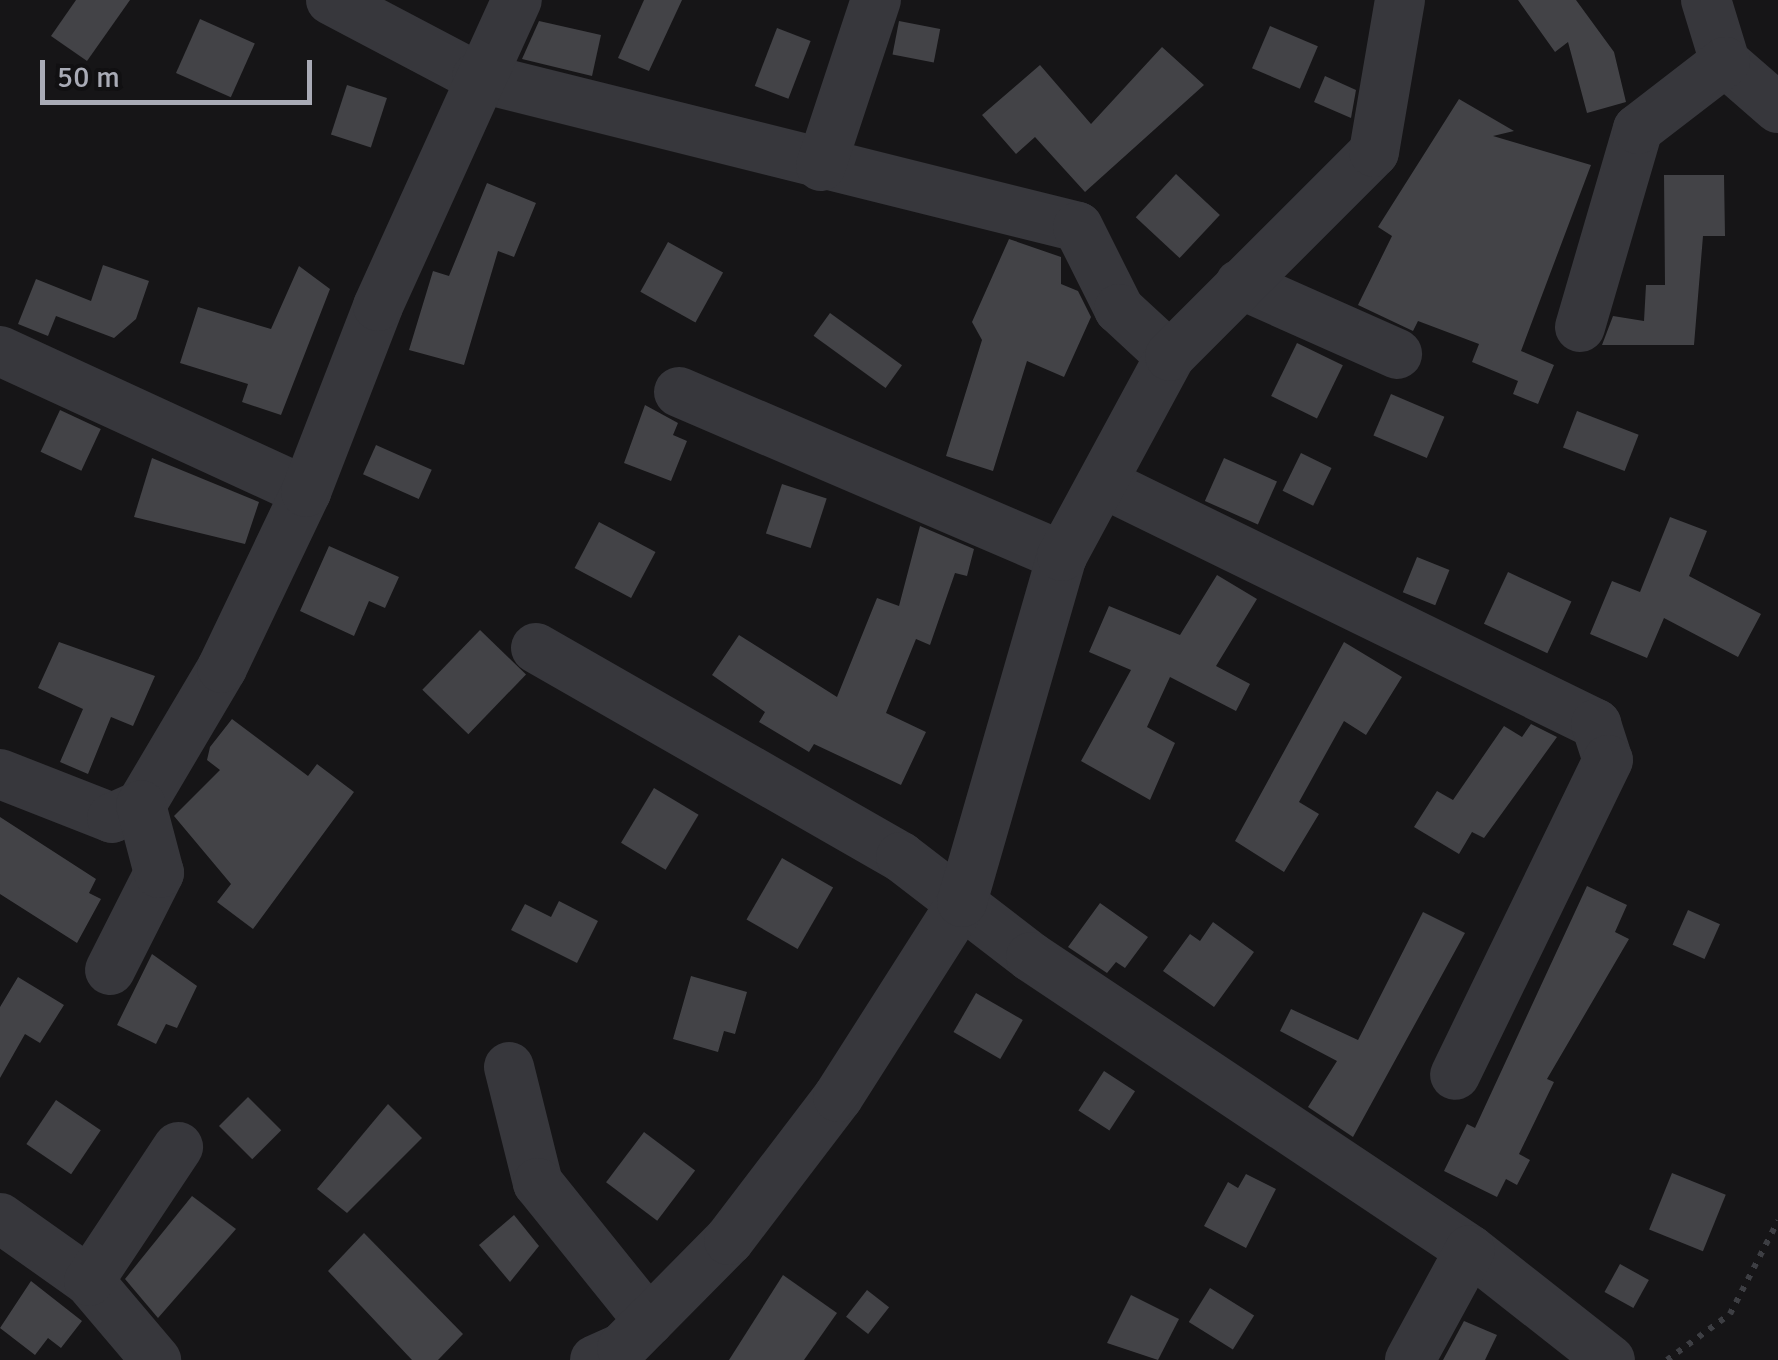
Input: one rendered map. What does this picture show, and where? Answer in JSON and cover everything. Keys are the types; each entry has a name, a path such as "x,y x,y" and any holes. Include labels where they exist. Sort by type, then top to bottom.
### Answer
{"street":[{"path":"331,0 477,78 821,166 1078,226 1119,309 1170,356"},
{"path":"0,774 112,818 141,804 222,668 306,492 477,78 517,0"},
{"path":"821,166 876,0"},
{"path":"509,1067 519,1138 538,1184 627,1347 783,1170 962,902 1062,556 1105,484 1170,356 1374,152 1400,0"},
{"path":"1706,0 1724,62 1778,108"},
{"path":"1580,327 1638,129 1724,62"},
{"path":"1240,284 1397,354"},
{"path":"0,351 306,492"},
{"path":"679,392 1062,556"},
{"path":"1105,484 1596,724 1608,760 1455,1076"},
{"path":"536,648 696,734 962,902 1470,1250 1610,1360"},
{"path":"110,970 159,873 141,804"},
{"path":"90,1280 178,1147"},
{"path":"0,1218 90,1280 156,1360"},
{"path":"1410,1360 1470,1250"}],"path":[{"path":"1666,1360 1730,1314 1778,1220"}],"building":[{"path":"76,0 130,0 87,61 51,36"},
{"path":"644,0 682,0 649,71 618,58"},
{"path":"1518,0 1576,0 1614,52 1626,102 1587,113 1568,42 1555,52"},
{"path":"200,19 255,43 231,97 176,73"},
{"path":"539,21 601,35 592,76 522,59"},
{"path":"899,21 940,29 934,62 893,54"},
{"path":"1270,26 1318,46 1300,89 1252,68"},
{"path":"777,28 811,41 788,99 755,86"},
{"path":"1162,47 1204,85 1085,192 1035,137 1016,154 982,115 1040,65 1091,124"},
{"path":"1325,76 1356,90 1351,118 1314,102"},
{"path":"347,85 387,98 371,147 331,134"},
{"path":"1459,99 1514,131 1493,136 1591,165 1521,351 1554,365 1538,404 1513,394 1518,381 1472,362 1479,344 1418,321 1413,331 1358,305 1392,236 1378,227"},
{"path":"1176,174 1220,215 1180,258 1136,217"},
{"path":"1664,175 1724,175 1725,236 1703,236 1694,345 1602,345 1613,316 1644,321 1646,285 1665,285"},
{"path":"487,183 536,203 514,257 498,251 464,365 409,350 433,271 449,276"},
{"path":"1009,239 1061,257 1061,284 1078,291 1091,317 1064,377 1027,361 993,471 946,456 982,340 972,322"},
{"path":"668,242 723,273 695,322 640,292"},
{"path":"103,265 149,281 136,319 114,338 56,316 48,336 18,324 36,279 91,301"},
{"path":"299,266 330,289 281,415 242,402 248,384 180,363 198,307 271,329"},
{"path":"830,313 902,365 886,388 814,336"},
{"path":"1297,343 1343,365 1317,418 1271,396"},
{"path":"1391,394 1444,417 1427,458 1373,435"},
{"path":"645,405 678,423 673,435 687,441 671,481 624,463"},
{"path":"60,410 101,429 81,471 41,452"},
{"path":"1577,411 1639,435 1625,471 1563,447"},
{"path":"376,445 432,470 419,499 363,474"},
{"path":"1301,453 1332,468 1313,506 1283,491"},
{"path":"152,458 259,502 245,544 134,517"},
{"path":"1224,458 1277,482 1258,525 1205,501"},
{"path":"782,484 827,499 811,548 766,533"},
{"path":"1670,517 1707,531 1689,576 1761,614 1738,657 1664,618 1647,658 1590,634 1612,581 1640,592"},
{"path":"599,522 656,552 631,598 575,568"},
{"path":"920,526 974,549 967,576 955,573 930,645 916,639 886,713 926,732 901,785 814,744 809,752 759,722 765,712 712,675 739,635 837,697 877,598 899,606"},
{"path":"329,546 399,577 385,608 369,601 354,636 300,611"},
{"path":"1417,557 1449,570 1435,605 1403,592"},
{"path":"1508,572 1571,602 1547,653 1484,624"},
{"path":"1217,575 1257,599 1216,666 1250,684 1236,711 1170,677 1147,727 1175,743 1150,800 1081,761 1131,670 1089,652 1109,606 1180,635"},
{"path":"480,630 526,674 468,734 422,690"},
{"path":"59,642 155,676 133,726 111,717 88,774 60,762 83,709 38,688"},
{"path":"1344,642 1402,677 1366,735 1344,721 1299,802 1319,814 1284,872 1235,841"},
{"path":"232,719 308,776 317,764 354,792 253,929 217,902 231,884 174,816 220,770 207,760 210,747"},
{"path":"1531,724 1557,737 1484,838 1472,832 1459,854 1414,827 1437,791 1453,800 1504,726 1522,737"},
{"path":"654,788 699,815 666,870 621,843"},
{"path":"0,817 96,879 89,893 101,899 77,943 0,894"},
{"path":"782,858 833,888 798,949 746,919"},
{"path":"1587,886 1627,905 1615,932 1629,939 1547,1079 1554,1082 1519,1154 1530,1160 1517,1185 1506,1179 1497,1197 1444,1171 1467,1124 1475,1128"},
{"path":"559,901 598,921 577,963 511,930 525,904 551,917"},
{"path":"1100,903 1148,937 1125,968 1116,962 1107,973 1068,947"},
{"path":"1688,910 1720,924 1705,959 1673,945"},
{"path":"1423,912 1465,933 1353,1137 1308,1107 1337,1061 1280,1031 1291,1009 1358,1040"},
{"path":"1213,922 1254,952 1214,1007 1163,971 1190,934 1200,941"},
{"path":"152,954 197,986 177,1028 166,1024 156,1044 117,1025"},
{"path":"691,976 747,992 735,1034 724,1031 718,1052 673,1039"},
{"path":"18,977 64,1005 40,1043 25,1034 0,1078 0,1007"},
{"path":"976,993 1023,1020 1000,1059 954,1032"},
{"path":"1104,1071 1135,1091 1109,1131 1078,1110"},
{"path":"248,1097 281,1130 252,1159 219,1126"},
{"path":"56,1100 101,1130 71,1174 26,1144"},
{"path":"388,1104 422,1138 347,1213 317,1189"},
{"path":"644,1132 695,1171 657,1221 606,1182"},
{"path":"1672,1173 1726,1195 1703,1251 1649,1230"},
{"path":"1246,1174 1276,1189 1246,1248 1204,1226 1228,1182 1238,1188"},
{"path":"192,1196 236,1229 158,1318 125,1279"},
{"path":"514,1215 539,1246 510,1282 479,1245"},
{"path":"364,1233 463,1334 438,1360 412,1360 328,1271"},
{"path":"1620,1264 1649,1280 1633,1308 1604,1292"},
{"path":"783,1275 837,1313 804,1360 729,1360"},
{"path":"31,1281 82,1321 61,1348 48,1338 35,1355 0,1328"},
{"path":"1210,1288 1254,1316 1233,1349 1189,1322"},
{"path":"867,1290 889,1307 868,1334 846,1317"},
{"path":"1131,1295 1179,1319 1158,1360 1107,1343"},
{"path":"1464,1321 1497,1335 1485,1360 1443,1360"}]}
